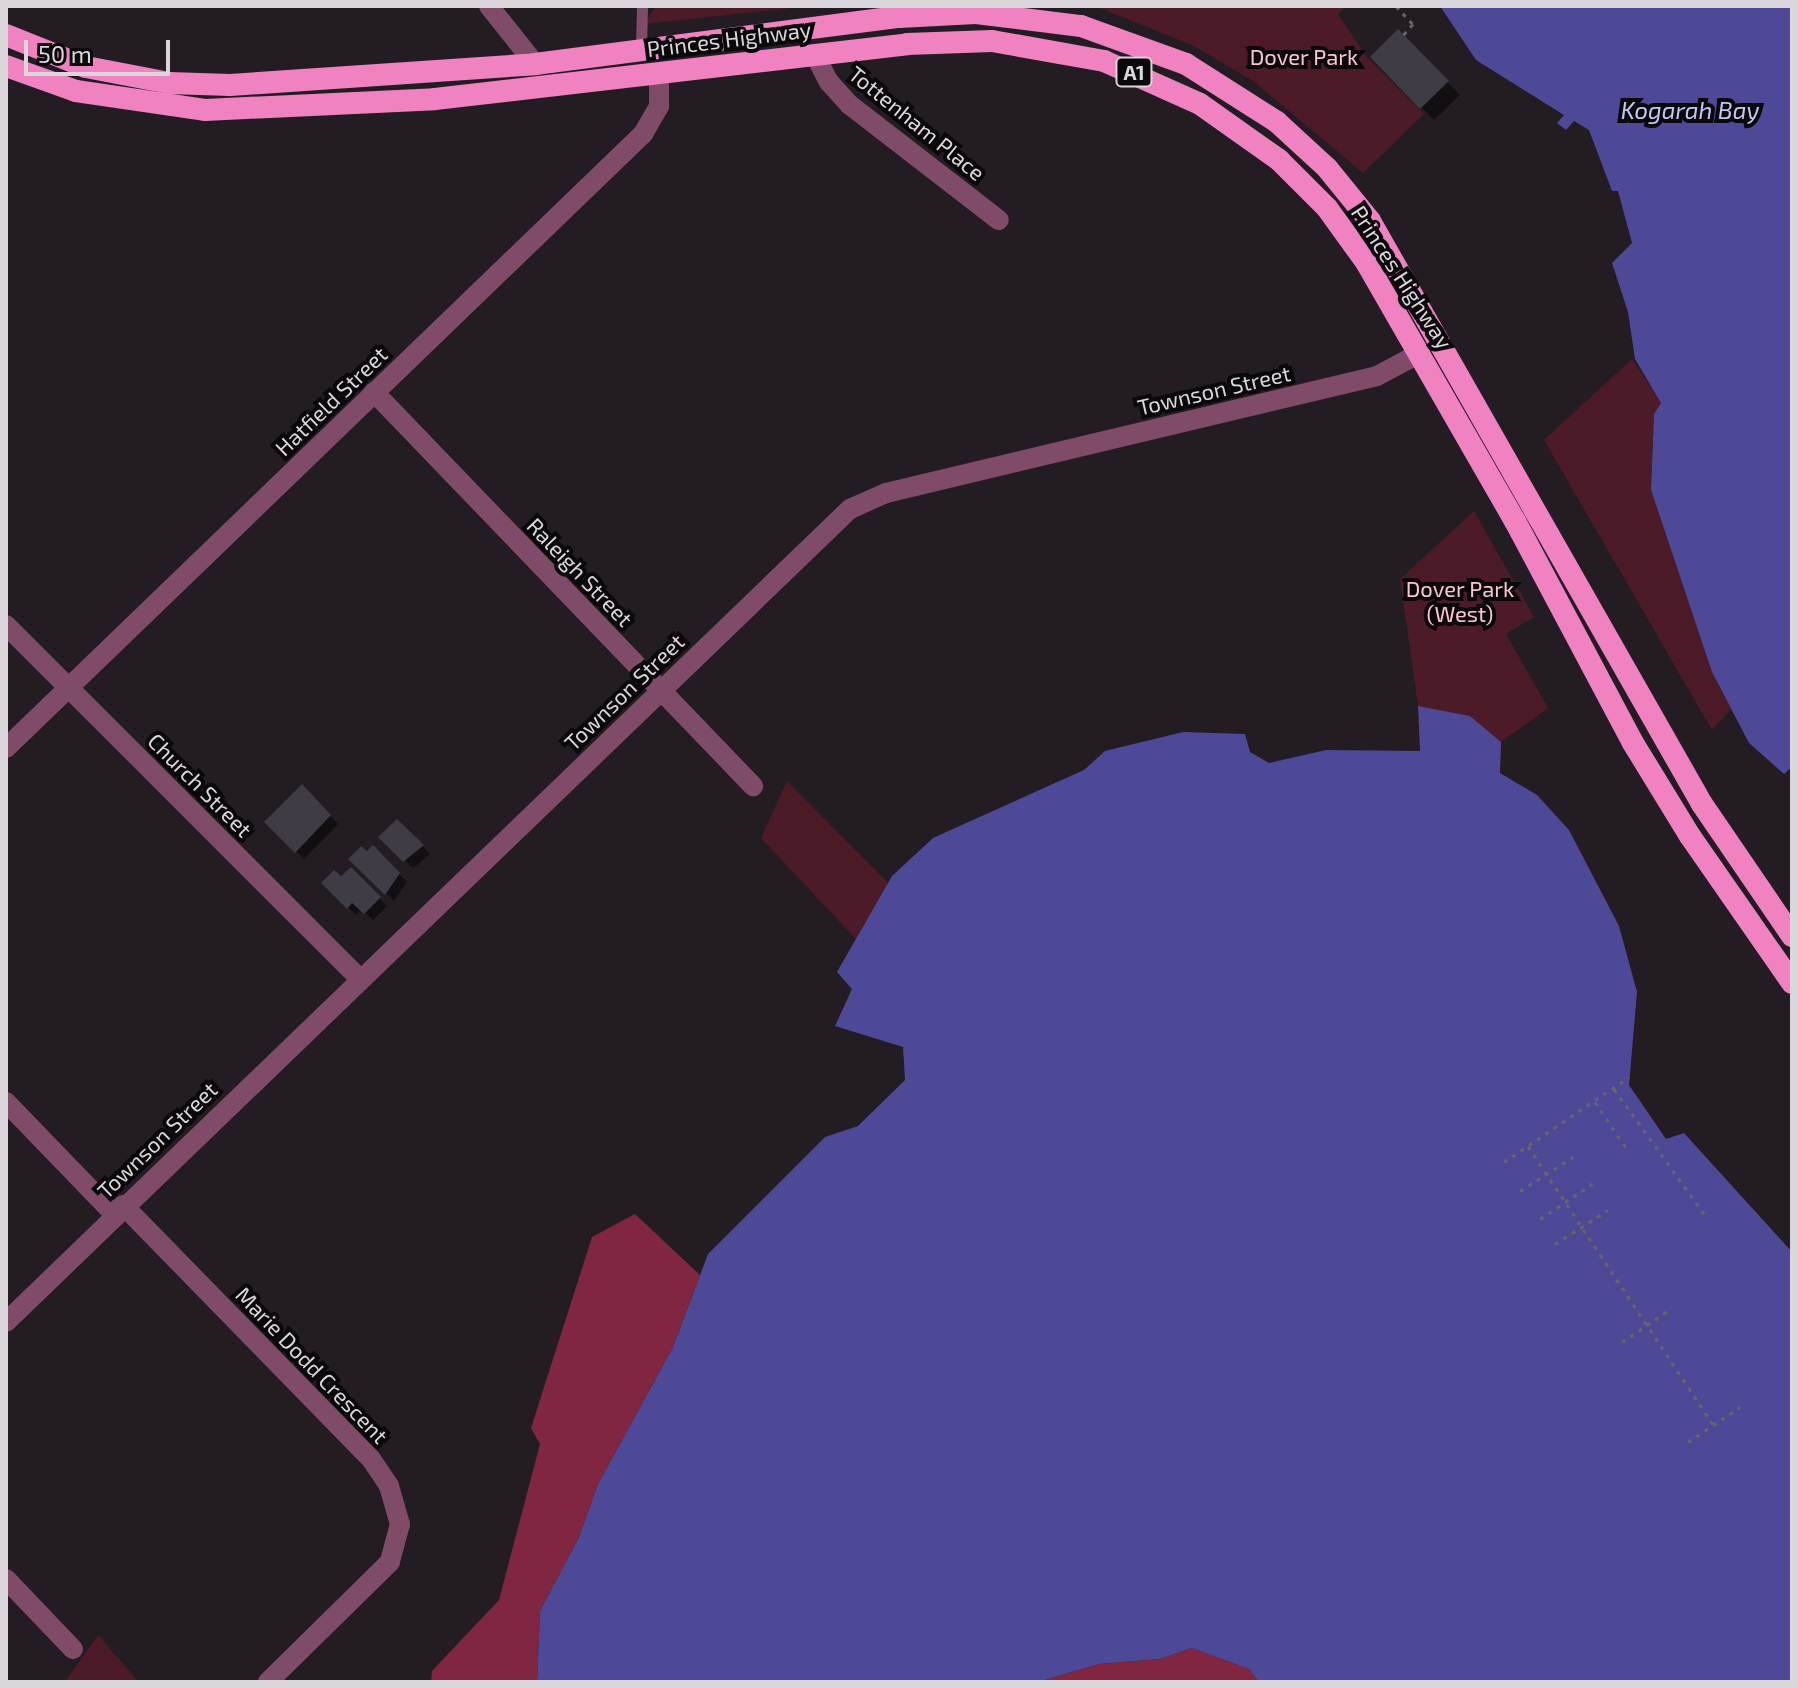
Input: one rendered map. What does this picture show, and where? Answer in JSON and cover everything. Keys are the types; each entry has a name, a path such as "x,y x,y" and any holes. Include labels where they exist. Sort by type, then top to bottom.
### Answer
{"highway":[{"name":"Princes Highway","path":"6,35 86,67 169,83 366,78 535,64 899,17 1016,14 1081,26 1155,50 1217,81 1277,122 1327,168 1370,221 1702,804 1792,936"},
{"name":"Princes Highway","path":"6,66 91,95 205,110 435,99 815,55 992,41 1066,51 1152,80 1228,120 1301,181 1347,235 1420,353 1638,752 1792,983"}],"street":[{"path":"489,6 535,64"},
{"name":"Tottenham Place","path":"815,55 829,82 850,105 999,220"},
{"name":"Hatfield Street","path":"6,748 643,134 659,106 659,73"},
{"name":"Townson Street","path":"6,1322 118,1210 661,691 830,524 868,500 1377,376 1420,353"},
{"name":"Raleigh Street","path":"374,392 753,786"},
{"name":"Church Street","path":"6,625 360,979"},
{"name":"Marie Dodd Crescent","path":"6,1102 371,1459 389,1486 400,1524 390,1562 268,1682"},
{"path":"6,1579 73,1649"}],"lane":[{"path":"641,48 642,6"}],"path":[{"path":"1399,7 1413,24 1403,35"},
{"path":"1504,1162 1629,1077"},
{"path":"1614,1089 1707,1218"},
{"path":"1595,1102 1627,1149"},
{"path":"1528,1146 1713,1424"},
{"path":"1520,1191 1573,1157"},
{"path":"1540,1219 1592,1184"},
{"path":"1555,1244 1608,1210"},
{"path":"1622,1342 1672,1308"},
{"path":"1688,1442 1740,1407"}],"green space":[{"path":"656,6 811,6 644,24"},
{"name":"Dover Park","path":"1095,6 1346,6 1338,14 1367,57 1424,114 1363,173 1253,81 1194,46"},
{"path":"1632,359 1662,403 1654,414 1651,490 1712,672 1731,709 1712,730 1544,440"},
{"name":"Dover Park (West)","path":"1474,511 1534,617 1506,634 1548,708 1501,742 1470,716 1418,706 1400,579"},
{"path":"787,781 888,883 856,939 761,838"},
{"path":"98,1635 139,1682 65,1682"}],"shaded area":[{"path":"635,1214 700,1275 673,1347 598,1484 579,1537 540,1611 537,1682 431,1682 432,1671 499,1600 540,1444 531,1428 592,1237"},
{"path":"1192,1648 1249,1669 1259,1682 1038,1682 1099,1664 1160,1659"}],"water":[{"name":"Kogarah Bay","path":"1440,6 1792,6 1792,767 1784,774 1749,743 1712,672 1651,490 1654,414 1661,403 1635,359 1628,312 1612,263 1632,243 1618,191 1612,191 1589,130 1574,121 1566,130 1557,123 1564,115 1476,60"},
{"path":"1418,706 1470,716 1501,742 1500,773 1537,795 1569,830 1619,926 1637,992 1629,1085 1666,1139 1684,1133 1792,1252 1792,1682 1259,1682 1249,1669 1192,1648 1160,1659 1099,1664 1038,1682 537,1682 540,1611 579,1537 598,1484 673,1347 708,1254 825,1137 858,1126 905,1080 903,1047 835,1026 852,989 837,972 892,876 933,838 1084,770 1105,751 1183,732 1245,734 1250,752 1269,763 1326,750 1420,751"}],"building":[{"path":"1398,29 1449,81 1420,109 1370,57"},
{"path":"302,784 331,815 295,853 264,822"},
{"path":"397,819 424,845 403,862 378,837"},
{"path":"373,845 400,873 385,895 348,859 361,846 367,851"},
{"path":"351,867 381,897 364,914 352,903 347,909 321,883 334,870 341,876"}]}
